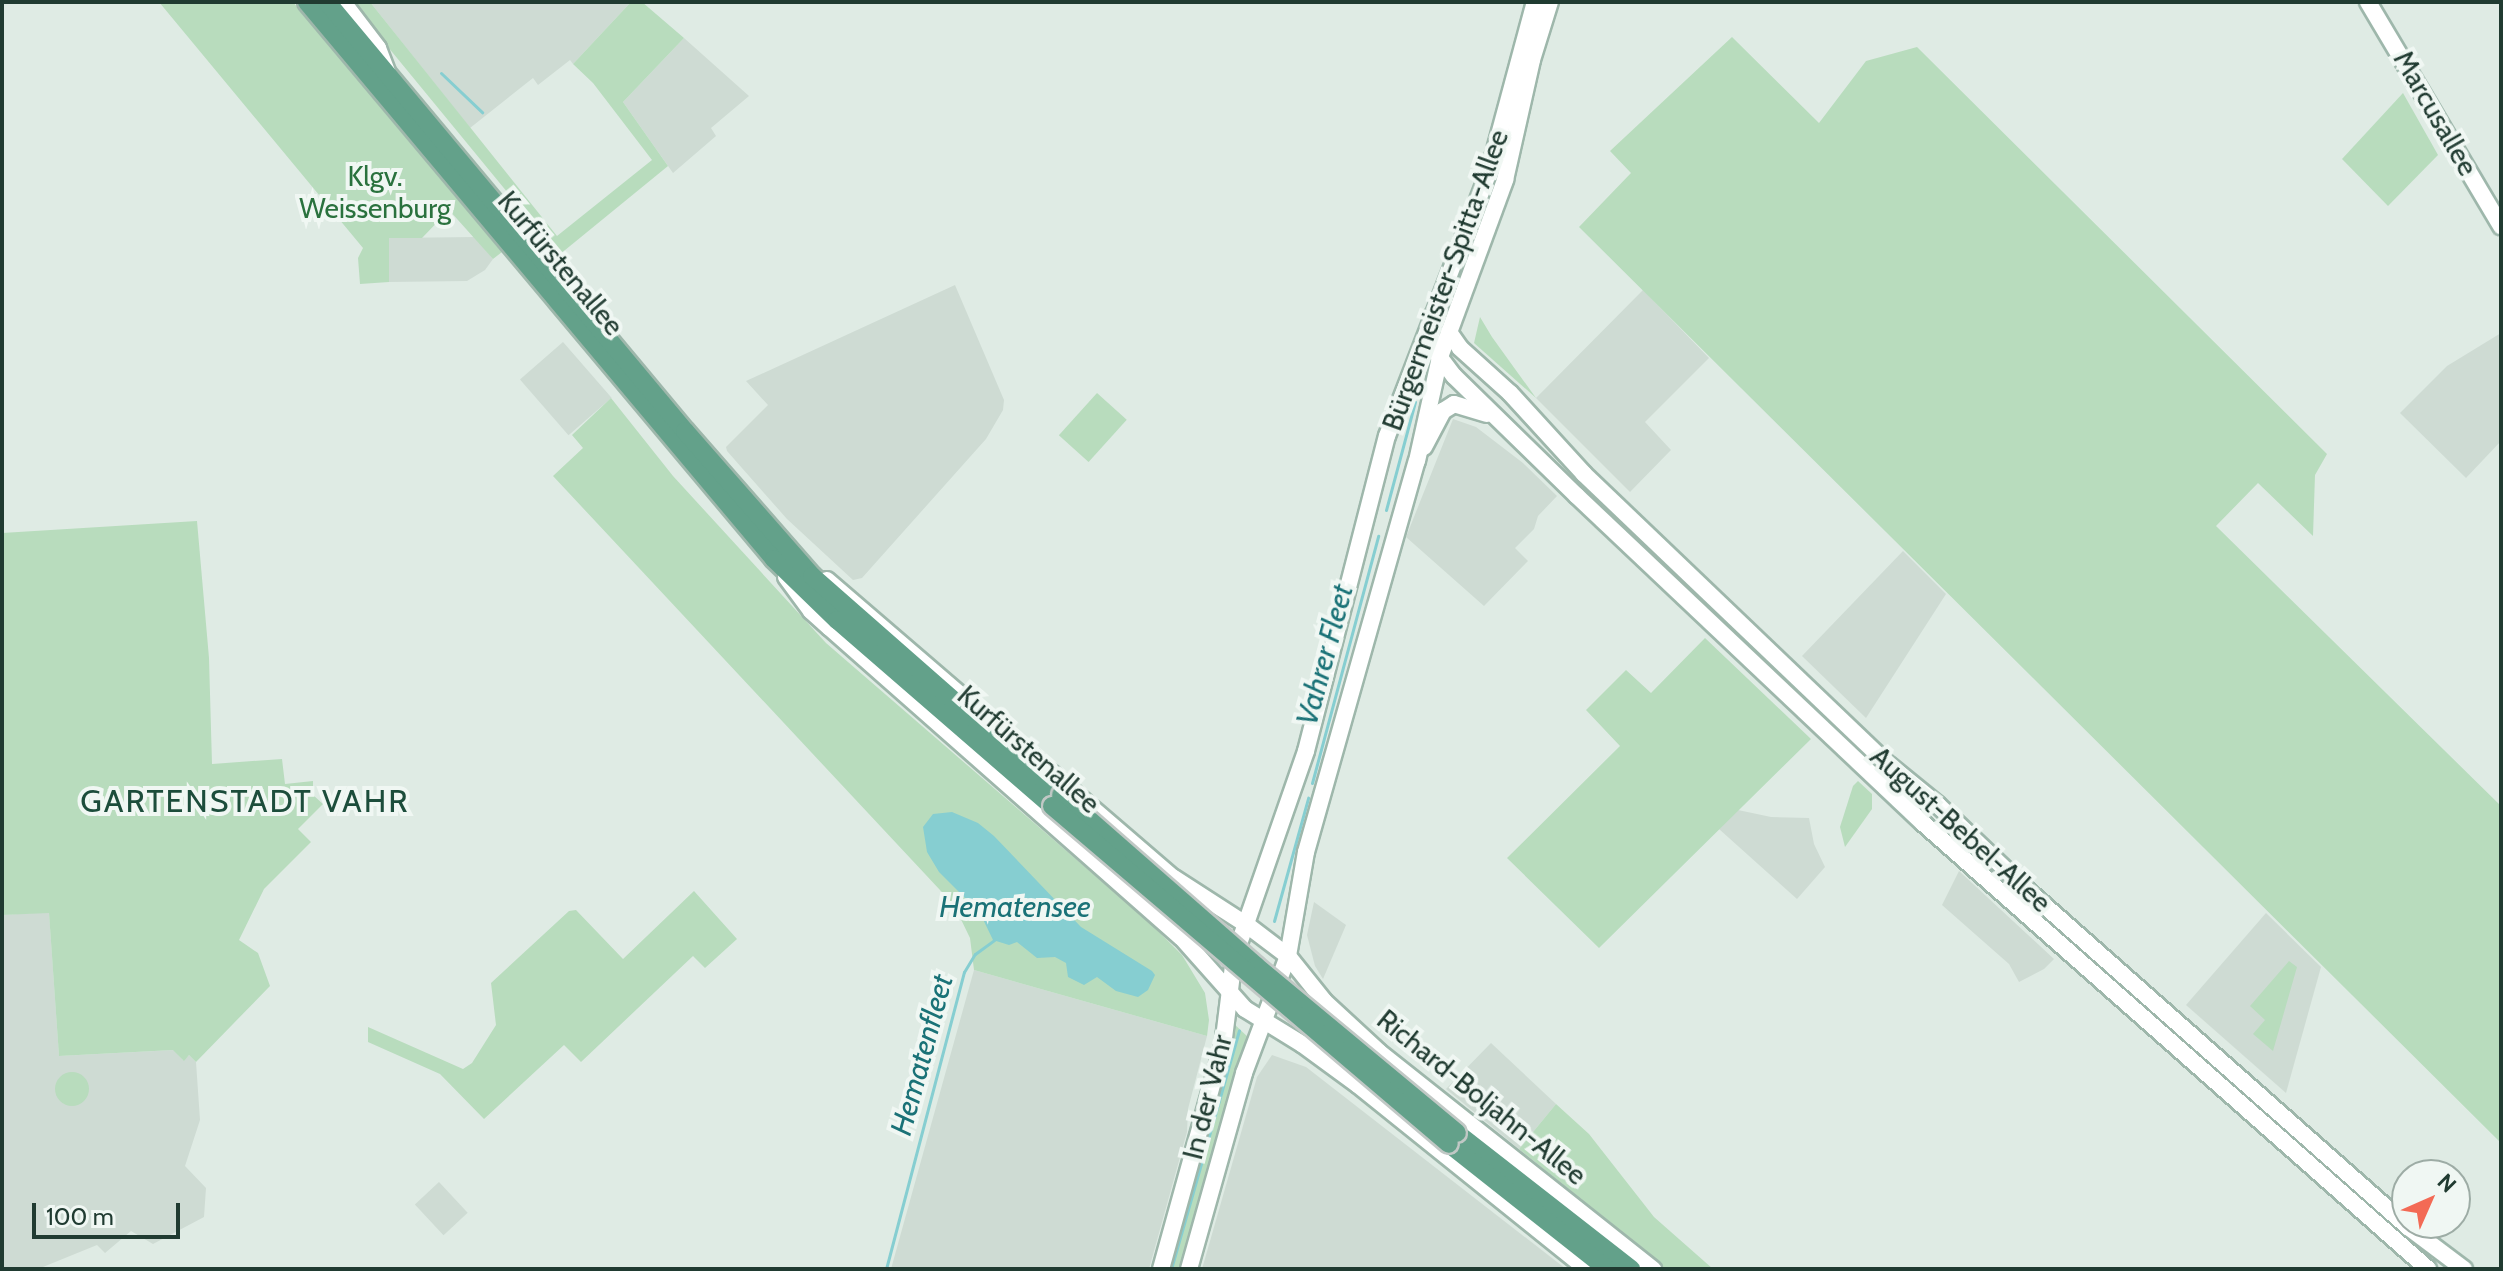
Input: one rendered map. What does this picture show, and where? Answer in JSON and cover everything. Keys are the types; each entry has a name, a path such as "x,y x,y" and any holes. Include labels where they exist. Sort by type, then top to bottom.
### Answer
{"main road":[{"name":"Kurfürstenallee","path":"307,2 837,620 1056,801 1253,972"},
{"name":"Kurfürstenallee","path":"327,2 782,556 811,611 1147,906 1181,937 1228,992 1265,1024"},
{"name":"Kurfürstenallee","path":"343,2 378,48 389,76"},
{"name":"Bürgermeister-Spitta-Allee","path":"1265,1024 1288,956 1310,789 1387,436 1489,172 1535,2"},
{"name":"Bürgermeister-Spitta-Allee","path":"1247,925 1310,789 1417,461 1440,357 1505,180 1532,60 1550,2"},
{"name":"Marcusallee","path":"2368,2 2501,226"},
{"path":"1431,317 1432,347 1440,357"},
{"name":"August-Bebel-Allee","path":"1449,332 1584,474 1898,774 1938,805 2027,890 2408,1227 2464,1269"},
{"name":"August-Bebel-Allee","path":"1440,357 1499,421 1911,812 2428,1269"},
{"name":"August-Bebel-Allee","path":"1413,363 1456,357 1479,366"},
{"name":"August-Bebel-Allee","path":"1417,461 1443,411 1454,404 1477,409 1499,421"},
{"path":"1569,488 1584,474"},
{"path":"1369,512 1395,527"},
{"name":"Kurfürstenallee","path":"782,556 855,600 1174,878 1247,925 1288,956"},
{"name":"In der Vahr","path":"1161,1269 1223,1046 1234,958 1247,925"},
{"name":"Richard-Boljahn-Allee","path":"1288,956 1324,1001 1379,1052 1653,1269"},
{"name":"Richard-Boljahn-Allee","path":"1253,972 1607,1269"},
{"path":"1265,1024 1302,1044 1358,1085 1587,1269"},
{"name":"In der Vahr","path":"1189,1269 1244,1073 1265,1024"},
{"name":"Richard-Boljahn-Allee","path":"1453,1138 1631,1269"}],"shaded area":[{"path":"370,2 631,2 573,64 570,60 538,85 533,78 470,128"},
{"path":"684,38 749,96 711,128 716,136 673,173 623,102"},
{"path":"475,237 493,259 485,270 467,281 389,282 388,238"},
{"path":"955,285 1004,400 1003,410 986,439 862,578 853,580 787,519 727,451 726,447 768,405 746,381"},
{"path":"1643,290 1709,358 1645,422 1671,450 1630,492 1536,398"},
{"path":"2501,333 2501,441 2466,478 2400,413 2447,366"},
{"path":"563,342 612,398 569,435 520,379"},
{"path":"1453,419 1476,427 1523,463 1557,496 1538,516 1534,529 1515,548 1528,561 1484,606 1406,537"},
{"path":"1903,551 1946,594 1866,718 1802,656"},
{"path":"1738,810 1771,817 1809,818 1814,844 1825,867 1797,899 1719,829"},
{"path":"1959,871 2054,959 2044,969 2019,982 2009,964 1942,905"},
{"path":"1314,902 1346,925 1323,979 1315,966 1307,935"},
{"path":"49,912 59,1056 174,1050 183,1060 189,1055 196,1062 200,1120 185,1166 206,1188 204,1217 153,1244 131,1231 105,1253 97,1245 38,1269 2,1269 2,915"},
{"path":"2266,913 2321,967 2286,1093 2186,1005"},
{"path":"974,970 1207,1036 1188,1109 1187,1132 1149,1269 891,1269"},
{"path":"1491,1043 1556,1104 1519,1149 1446,1089"},
{"path":"1272,1055 1306,1067 1566,1269 1202,1269 1257,1077"},
{"path":"439,1182 468,1213 444,1235 415,1205"}],"green space":[{"name":"Klgv. Weissenburg","path":"159,2 293,2 502,252 493,259 449,210 422,238 389,238 389,282 360,284 358,258 363,248"},
{"path":"351,2 370,2 557,236 652,160 593,83 573,64 631,2 642,2 684,38 623,102 668,166 559,255"},
{"path":"1732,37 1819,123 1866,61 1917,47 2327,454 2315,475 2313,536 2258,483 2216,526 2501,806 2501,1143 1579,227 1631,173 1610,151"},
{"path":"2403,93 2438,155 2388,206 2342,159"},
{"path":"1480,317 1492,337 1536,398 1474,343"},
{"path":"1097,393 1127,420 1089,462 1059,435"},
{"path":"611,398 673,476 826,643 1151,924 1182,955 1205,993 1209,1020 1207,1036 974,970 970,938 954,905 553,476 583,448 572,435"},
{"path":"197,521 209,658 212,764 282,759 285,784 313,781 313,795 323,804 298,829 311,842 264,889 239,940 258,953 270,986 196,1062 189,1055 184,1061 173,1050 59,1056 49,913 2,915 2,533"},
{"path":"1705,638 1811,739 1599,948 1507,858 1620,746 1586,710 1626,670 1651,693"},
{"path":"1858,781 1872,794 1872,809 1845,847 1840,827 1853,786"},
{"path":"694,891 737,939 705,968 693,956 581,1062 564,1045 484,1119 440,1074 368,1042 368,1027 463,1069 472,1063 496,1025 491,983 569,911 576,910 623,959"},
{"path":"2289,961 2297,967 2273,1051 2253,1034 2265,1020 2250,1006"},
{"path":"1232,1022 1250,1039 1183,1269 1165,1269"},
{"path":"72,1072 84,1077 89,1089 84,1101 72,1106 60,1101 55,1089 60,1077"},
{"path":"1556,1104 1589,1134 1654,1217 1713,1269 1666,1269 1519,1149"}],"water":[{"name":"Hematensee","path":"952,812 978,823 994,836 1081,927 1152,971 1155,975 1148,990 1138,997 1116,991 1097,977 1084,985 1068,977 1066,963 1055,957 1037,958 1017,942 1009,945 993,940 980,913 939,872 927,852 923,827 933,814"}],"waterway":[{"path":"441,73 482,112"},
{"name":"Vahrer Fleet","path":"1386,510 1415,402"},
{"name":"Vahrer Fleet","path":"1312,783 1378,536"},
{"name":"Vahrer Fleet","path":"1274,921 1308,798"},
{"name":"Hematenfleet","path":"886,1269 964,972 975,954 994,940"},
{"name":"Vahrer Fleet","path":"1171,1269 1239,1031"}],"district":[{"name":"GARTENSTADT VAHR","path":"245,801"}]}
